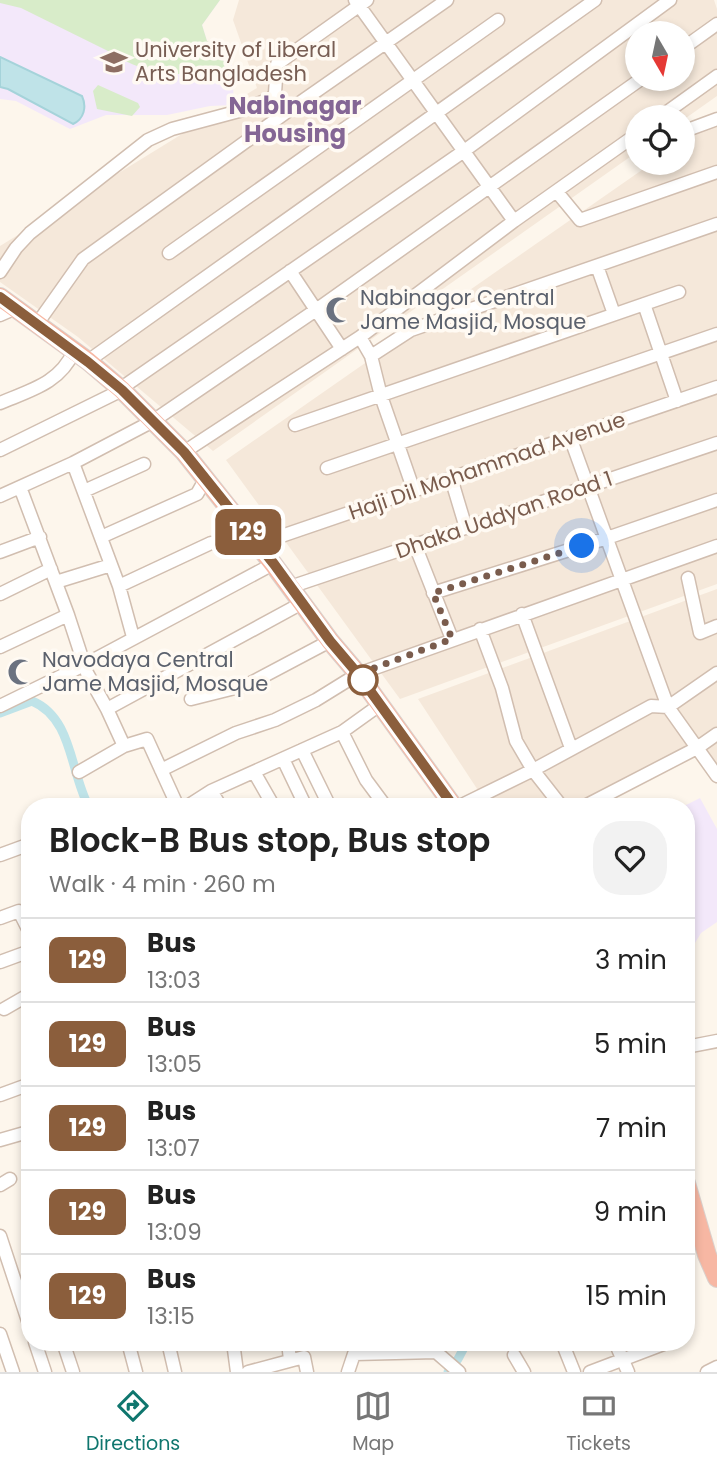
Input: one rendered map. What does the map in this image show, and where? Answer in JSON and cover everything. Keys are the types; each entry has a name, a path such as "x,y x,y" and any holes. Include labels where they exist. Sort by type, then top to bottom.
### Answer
{"highway":[{"path":"0,297 8,312 37,324 121,389 184,452 274,564 449,798"},
{"path":"695,1214 717,1278"}],"street":[{"path":"37,324 83,259 447,0"},
{"path":"0,403 55,379 81,356 436,113 595,0"},
{"path":"0,450 121,389 464,151 670,0"},
{"path":"0,272 30,233 148,140 172,129 243,110 270,99 275,93 277,64 360,2 412,80 514,221"},
{"path":"169,253 498,20"},
{"path":"695,40 717,24"},
{"path":"677,105 717,76"},
{"path":"0,495 73,464 153,421 316,310 625,90"},
{"path":"270,99 280,111 286,112"},
{"path":"695,127 717,119"},
{"path":"184,452 360,337 514,221 625,143"},
{"path":"557,192 580,220 717,172"},
{"path":"371,356 411,330 717,224"},
{"path":"597,266 614,314"},
{"path":"290,271 342,349"},
{"path":"295,425 679,292"},
{"path":"644,304 677,401"},
{"path":"327,468 717,334"},
{"path":"360,337 371,356 381,396 414,491"},
{"name":"Haji Dil Mohammad Avenue","path":"258,544 717,387"},
{"path":"570,437 668,707 717,776"},
{"name":"Dhaka Uddyan Road 1","path":"290,587 717,443"},
{"path":"73,464 119,586 133,637"},
{"path":"84,491 145,464"},
{"path":"101,537 197,494 206,478"},
{"path":"451,478 466,528"},
{"path":"20,487 84,665 124,746"},
{"path":"433,593 717,500"},
{"path":"0,552 40,537"},
{"path":"119,586 211,543"},
{"path":"415,545 452,639"},
{"path":"161,770 236,733 295,710 358,674 717,546"},
{"path":"0,706 84,665 274,564"},
{"path":"56,582 111,565"},
{"path":"0,594 51,569"},
{"path":"688,578 700,633 717,626"},
{"path":"107,709 302,603"},
{"path":"522,614 571,748"},
{"path":"0,647 68,615"},
{"path":"480,629 502,688 516,741 533,770 555,798"},
{"path":"191,699 247,685 330,641"},
{"path":"475,798 533,770 651,706 668,707 715,677"},
{"path":"200,798 342,732 381,704"},
{"path":"342,732 366,780 379,798"},
{"path":"600,798 697,748 717,734"},
{"path":"79,772 124,746 147,739 174,798"},
{"path":"302,750 326,798"},
{"path":"283,759 302,798"},
{"path":"254,772 269,798"},
{"path":"211,791 215,798"},
{"path":"0,855 21,847"},
{"path":"0,918 19,911 21,915"},
{"path":"0,962 21,954"},
{"path":"4,1009 21,999"},
{"path":"695,1045 717,1041"},
{"path":"0,1095 21,1087"},
{"path":"0,1140 21,1134"},
{"path":"0,1236 21,1300"},
{"path":"0,1334 13,1372"},
{"path":"38,1351 45,1372"},
{"path":"66,1351 73,1372"},
{"path":"130,1351 136,1372"},
{"path":"170,1351 175,1372"},
{"path":"234,1351 237,1372"},
{"path":"289,1351 290,1360"},
{"path":"348,1372 354,1354 418,1351 436,1352 459,1372"},
{"path":"566,1351 574,1372"},
{"path":"619,1351 628,1372"},
{"path":"590,1372 644,1351"},
{"path":"514,1355 524,1372"},
{"path":"248,1372 304,1357 306,1372"},
{"path":"707,1372 717,1367"}],"shaded area":[{"name":"University of Liberal Arts Bangladesh","path":"0,0 220,0 202,25 207,41 220,49 222,59 232,65 234,105 210,106 167,115 106,115 70,129 16,101 0,99"},
{"path":"239,0 714,0 717,9 717,96 695,112 695,105 625,105 625,160 213,451 78,337 0,282 0,246 257,88 233,20"},
{"path":"717,118 717,584 400,699 226,460 635,175 695,175 695,134"},
{"path":"717,589 717,781 696,753 613,798 483,798 418,699"},
{"path":"700,798 717,829 717,922 701,933 695,943 695,800"}],"green space":[{"path":"0,0 220,0 202,25 207,41 219,49 220,58 234,69 224,68 222,73 225,78 204,71 173,74 144,69 21,8 0,3"},
{"path":"98,85 138,103 140,107 132,116 97,109 93,91"}],"water":[{"path":"0,57 82,96 84,108 80,119 73,124 0,87"}],"waterway":[{"path":"0,713 32,701 45,709 56,720 63,733 85,798"},
{"path":"448,1372 462,1351"}],"bus line":[{"name":"129","path":"0,297 122,390 184,452 381,704 448,798"}],"place":[{"name":"University of Liberal Arts Bangladesh","path":"114,62"},
{"name":"Nabinagor Central Jame Masjid, Mosque","path":"339,310"},
{"name":"Navodaya Central Jame Masjid, Mosque","path":"21,672"}],"district":[{"name":"Nabinagar Housing","path":"295,120"}],"route":[{"path":"363,680 358,674 452,639 433,593 582,546"}]}
